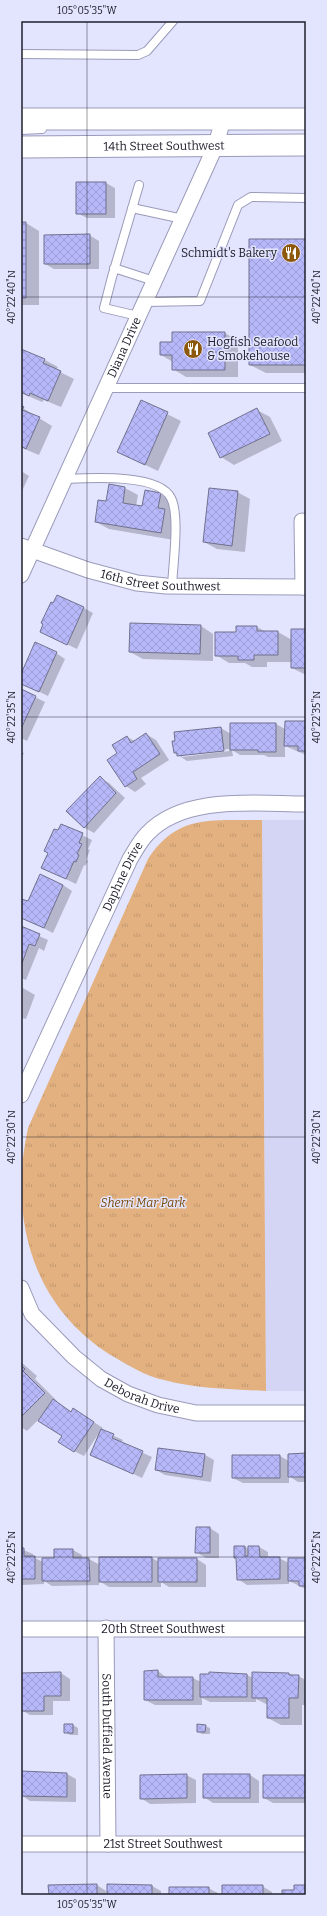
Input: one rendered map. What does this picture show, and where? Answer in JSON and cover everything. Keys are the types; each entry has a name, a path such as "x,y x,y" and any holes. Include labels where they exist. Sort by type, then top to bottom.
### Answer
{"main road":[{"path":"21,119 306,119"},
{"name":"14th Street Southwest","path":"21,147 306,145"}],"street":[{"name":"Diana Drive","path":"21,575 27,547 64,478 106,388 216,145 224,119"},
{"path":"302,521 305,587"},
{"name":"16th Street Southwest","path":"27,547 111,577 137,582 172,586 305,587"},
{"name":"Daphne Drive","path":"26,1070 130,860 147,834 163,820 200,807 224,804 306,804"},
{"path":"21,1095 26,1070"},
{"name":"Deborah Drive","path":"21,1288 27,1317 101,1380 128,1394 158,1405 196,1413 306,1413"},
{"name":"South Duffield Avenue","path":"106,1628 108,1844"},
{"name":"20th Street Southwest","path":"21,1629 306,1629"},
{"name":"21st Street Southwest","path":"21,1844 306,1844"}],"lane":[{"path":"21,54 138,55 147,51 173,21"},
{"path":"21,130 50,128 91,119"},
{"path":"138,316 104,308 114,268 139,185"},
{"path":"145,302 200,301 238,205 251,197 306,198"},
{"path":"132,208 182,218"},
{"path":"114,268 154,281"},
{"path":"106,388 306,388"},
{"path":"64,478 139,481 158,485 165,489 172,498 174,512 172,586"}],"shaded area":[{"path":"262,820 306,820 306,1391 266,1391"}],"green space":[{"name":"Sherri Mar Park","path":"262,820 266,1391 202,1387 176,1383 150,1376 109,1354 82,1333 60,1309 44,1283 32,1254 24,1224 22,1193 23,1161 28,1128 148,859 160,844 172,834 184,827 212,821"}],"building":[{"path":"76,182 106,182 106,214 76,214"},
{"path":"21,222 26,222 26,298 21,298"},
{"path":"90,234 90,264 44,264 44,235"},
{"path":"249,239 306,239 306,365 249,365"},
{"name":"Hogfish Seafood & Smokehouse","path":"172,332 225,332 225,370 172,370 172,355 160,355 160,342 172,342"},
{"path":"21,349 45,359 43,363 61,371 48,401 30,393 29,396 21,392"},
{"path":"141,400 168,412 145,465 117,452"},
{"path":"21,405 24,407 22,410 40,417 26,449 21,446"},
{"path":"257,408 270,434 220,458 208,433"},
{"path":"109,484 125,487 123,503 142,506 145,490 161,493 158,508 165,509 161,533 95,522 98,500 106,501"},
{"path":"209,488 238,491 232,546 203,542"},
{"path":"57,595 84,607 67,645 40,632 43,624 41,623 51,602 53,603"},
{"path":"130,623 201,625 200,654 129,652"},
{"path":"236,626 257,626 257,631 278,631 278,655 254,655 254,660 238,660 238,656 215,656 215,632 236,632"},
{"path":"291,629 306,629 306,668 291,668"},
{"path":"35,642 57,652 39,692 21,684 21,674"},
{"path":"21,689 36,696 21,729"},
{"path":"285,721 306,721 306,751 298,751 298,746 284,746"},
{"path":"230,723 276,723 276,752 258,752 258,750 230,750"},
{"path":"221,727 224,751 177,756 177,753 174,753 172,741 175,741 174,732"},
{"path":"146,733 160,754 133,772 137,779 125,787 107,760 117,753 112,745 127,736 131,743"},
{"path":"100,776 116,793 84,828 66,811"},
{"path":"61,824 83,833 79,843 82,844 77,854 79,855 76,862 74,861 66,879 41,868 48,853 44,851 54,829 58,830"},
{"path":"40,874 63,885 44,928 21,918 21,899 28,901"},
{"path":"21,926 40,934 35,946 29,944 21,966"},
{"path":"21,1365 25,1369 23,1371 45,1393 21,1417"},
{"path":"53,1399 71,1412 73,1408 94,1422 74,1452 58,1442 62,1436 38,1421"},
{"path":"101,1429 114,1434 112,1438 143,1451 133,1474 90,1455"},
{"path":"158,1448 205,1454 202,1477 155,1470"},
{"path":"306,1453 306,1477 288,1477 288,1454"},
{"path":"232,1455 280,1455 280,1478 232,1478"},
{"path":"196,1527 210,1527 210,1553 195,1553"},
{"path":"234,1546 245,1546 245,1556 248,1556 248,1546 259,1546 260,1557 280,1557 280,1579 237,1580"},
{"path":"21,1548 24,1548 24,1556 35,1556 35,1579 21,1579"},
{"path":"54,1549 73,1549 73,1558 89,1558 90,1581 42,1581 42,1558 54,1558"},
{"path":"99,1557 152,1557 152,1582 99,1582"},
{"path":"158,1558 197,1558 197,1582 158,1582"},
{"path":"288,1558 306,1558 306,1586 299,1586 299,1581 288,1581"},
{"path":"158,1670 158,1677 193,1677 193,1700 144,1700 144,1671"},
{"path":"61,1672 61,1696 44,1696 44,1711 21,1711 21,1673"},
{"path":"209,1672 247,1674 247,1697 200,1697 200,1674 209,1674"},
{"path":"252,1672 289,1673 289,1675 299,1675 298,1698 289,1698 289,1718 267,1718 267,1698 252,1698"},
{"path":"64,1724 73,1724 73,1733 64,1733"},
{"path":"197,1724 206,1725 205,1732 197,1732"},
{"path":"21,1771 67,1773 67,1797 21,1796"},
{"path":"187,1774 187,1798 140,1799 140,1775"},
{"path":"203,1774 250,1774 250,1798 203,1798"},
{"path":"263,1775 306,1775 306,1798 263,1798"},
{"path":"97,1884 97,1895 49,1895 48,1885"},
{"path":"107,1884 152,1885 152,1895 107,1895"},
{"path":"222,1885 263,1885 263,1895 222,1895"},
{"path":"294,1885 306,1885 306,1895 282,1895 282,1890 294,1890"},
{"path":"169,1887 209,1887 209,1895 169,1895"}],"place":[{"name":"Schmidt's Bakery","path":"291,253"},
{"name":"Hogfish Seafood & Smokehouse","path":"193,349"}]}
